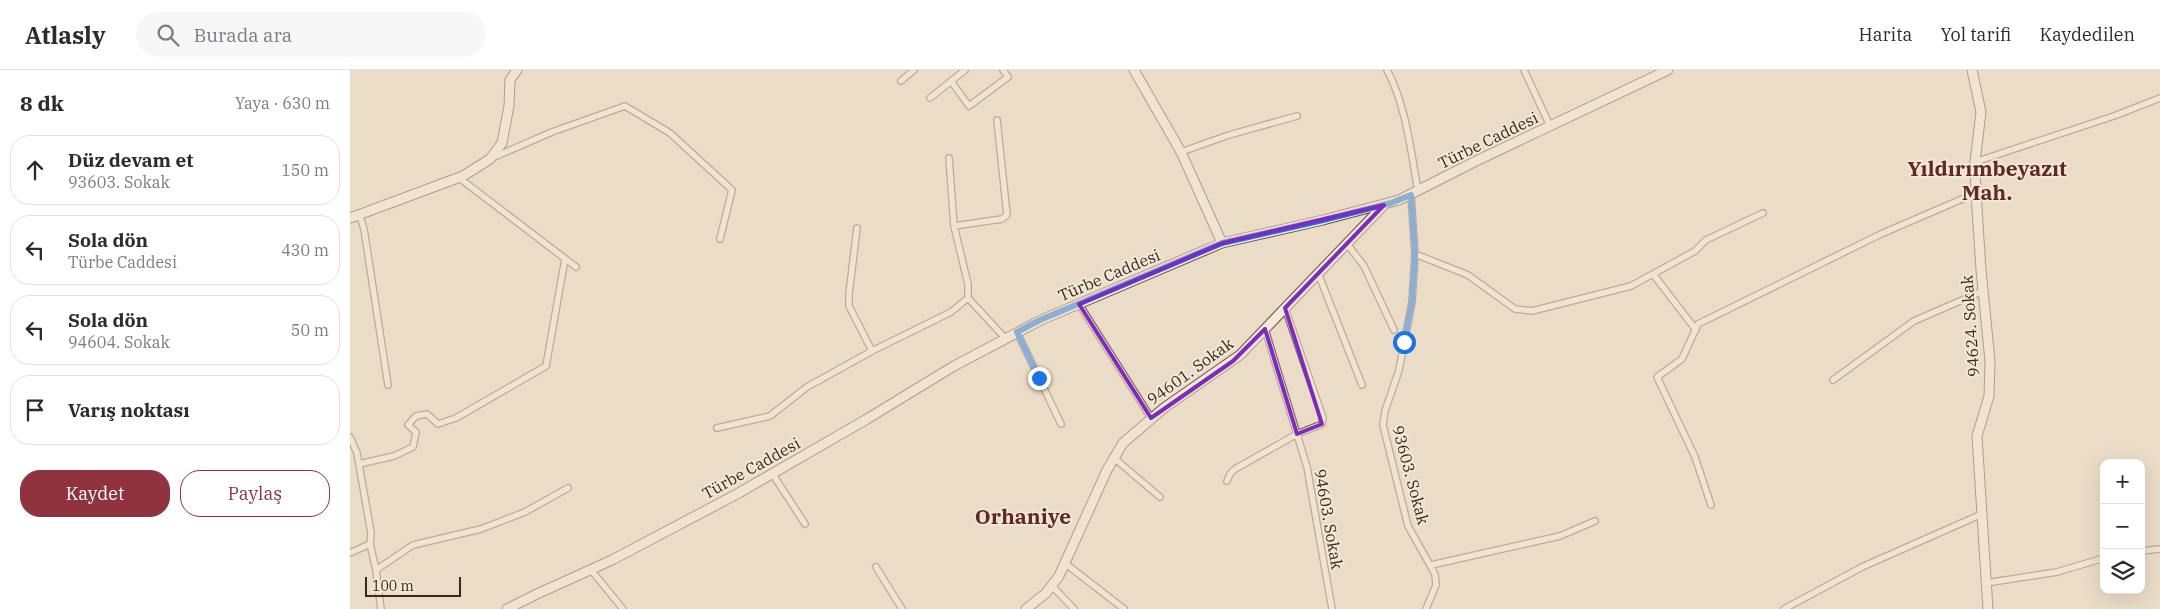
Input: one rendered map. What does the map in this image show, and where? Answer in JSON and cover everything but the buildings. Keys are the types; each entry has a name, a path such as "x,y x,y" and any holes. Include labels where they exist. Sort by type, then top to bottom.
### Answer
{"street":[{"path":"490,159 502,143 509,106 510,80 517,70"},
{"path":"901,81 914,70"},
{"path":"930,98 965,70"},
{"path":"951,81 969,106 1008,77 1004,70"},
{"path":"1134,70 1181,152 1222,243"},
{"name":"93603. Sokak","path":"1387,70 1393,81 1409,138 1414,193 1415,254 1410,315 1399,370 1385,411 1383,425 1408,526 1431,565 1437,580 1426,609"},
{"path":"1524,70 1550,126"},
{"name":"Türbe Caddesi","path":"507,609 634,549 772,474 954,366 1017,332 1222,243 1384,205 1414,193 1668,70"},
{"name":"94624. Sokak","path":"1972,70 1980,112 1975,162 1976,193 1990,360 1988,396 1977,436 1988,609"},
{"path":"1975,162 2114,116 2160,98"},
{"path":"350,218 458,177 490,159 552,132 625,106 670,133 732,190 720,239"},
{"path":"1181,152 1229,135 1297,116"},
{"path":"954,226 1002,219 1007,215 997,120"},
{"path":"949,158 954,226 968,284 968,298 1005,338"},
{"path":"458,177 576,267"},
{"path":"1711,505 1695,457 1657,377 1682,359 1698,324 1881,234 1976,193"},
{"name":"94601. Sokak","path":"1026,609 1052,586 1066,564 1114,458 1123,443 1151,418 1233,361 1384,205"},
{"path":"359,213 364,228 388,385"},
{"path":"1415,254 1468,275 1515,309 1532,311 1631,286 1695,251 1706,240 1763,213"},
{"path":"857,228 848,294 849,306 872,352"},
{"path":"1347,244 1364,266 1394,330"},
{"path":"359,464 394,456 413,446 416,432 408,425 416,416 426,414 438,424 456,418 546,366 565,259"},
{"path":"1318,273 1362,385"},
{"path":"1653,274 1696,330"},
{"path":"1832,380 1914,321 1983,292"},
{"path":"717,428 770,416 807,387 951,312 968,298"},
{"path":"1079,304 1151,418"},
{"path":"1227,481 1232,471 1297,434 1320,426 1323,422 1285,308"},
{"name":"94603. Sokak","path":"1265,329 1313,494 1332,609"},
{"path":"1017,332 1061,424"},
{"path":"350,437 357,453 359,464 371,533 370,544 376,570 381,609"},
{"path":"1114,458 1160,497"},
{"path":"772,474 805,524"},
{"path":"376,570 413,545 481,529 525,512 568,488"},
{"path":"1784,609 1862,567 1982,514"},
{"path":"1431,565 1560,536 1595,521"},
{"path":"350,553 370,544"},
{"path":"2145,551 2160,549"},
{"path":"1986,583 2057,572 2100,559"},
{"path":"1066,564 1124,609"},
{"path":"876,567 902,609"},
{"path":"591,570 623,609"},
{"path":"1052,586 1074,609"}],"highlighted area":[{"path":"1384,205 1285,308 1322,424 1297,434 1265,329 1233,361 1151,418 1079,304 1222,243"}],"district":[{"name":"Yıldırımbeyazıt Mah.","path":"1987,181"},
{"name":"Orhaniye","path":"1023,517"}],"route":[{"path":"1039,378 1017,332 1040,320 1222,243 1391,203 1411,195 1415,254 1412,302 1404,342"}]}
